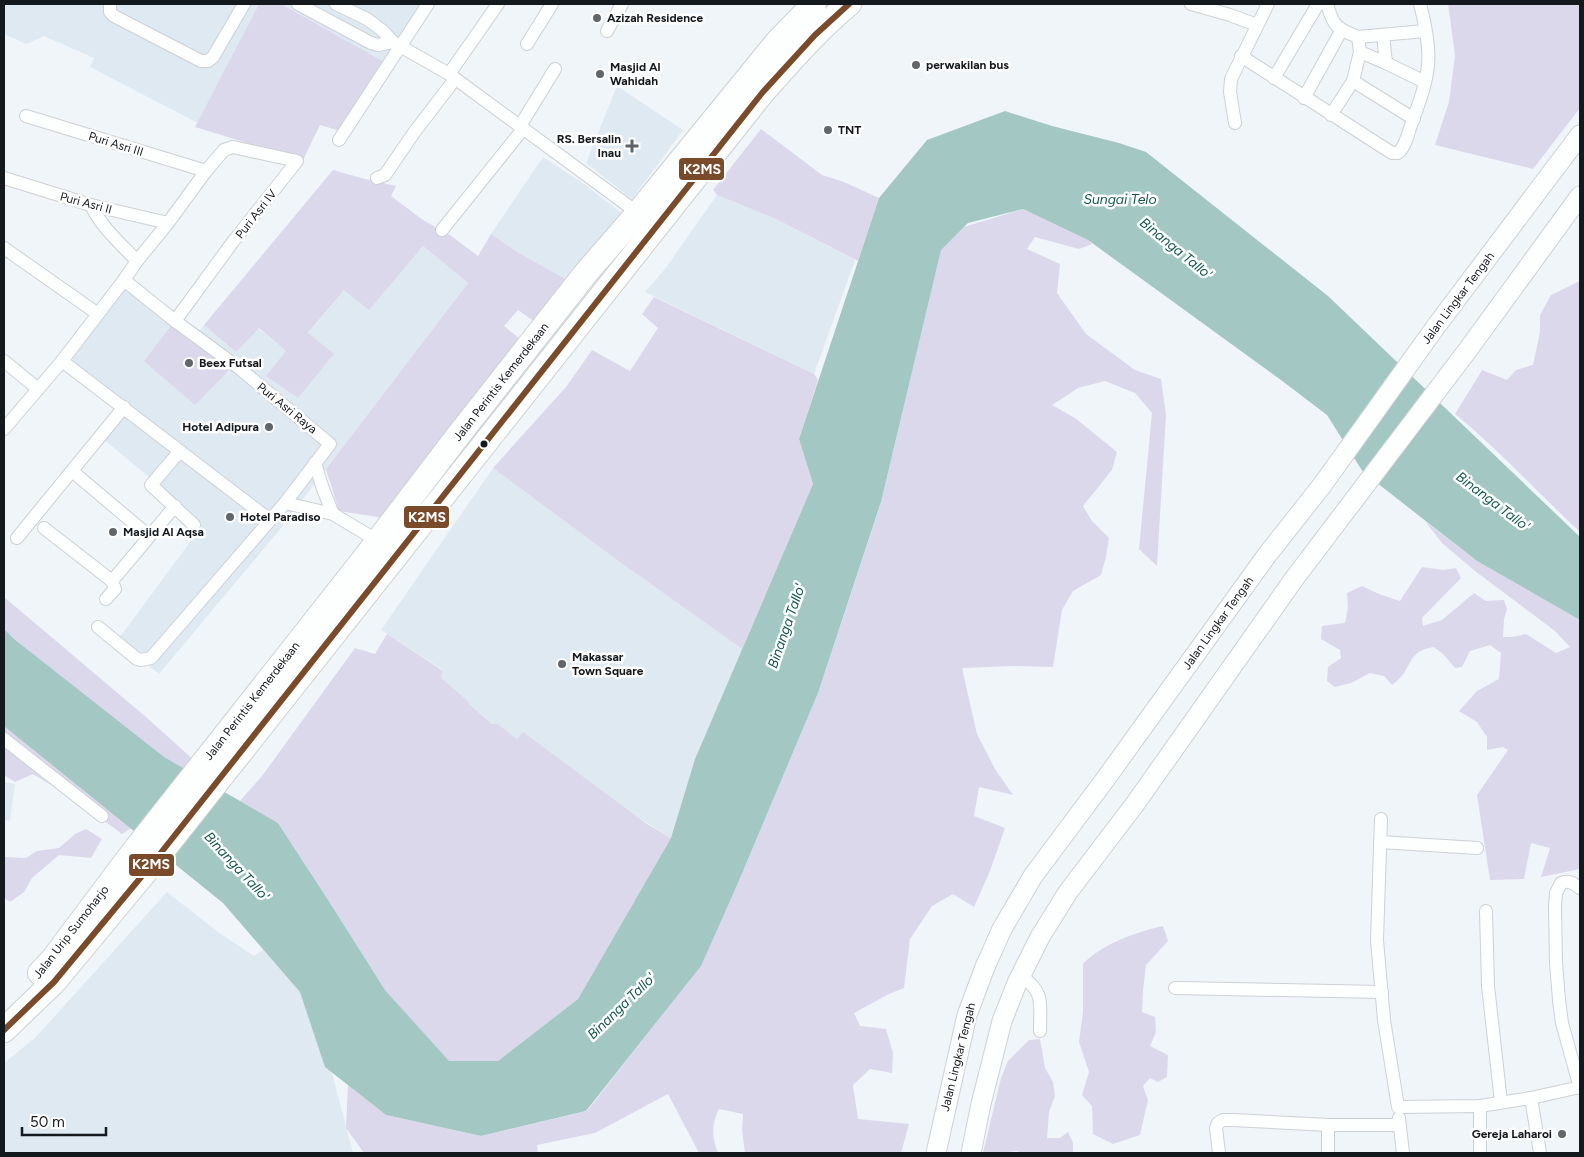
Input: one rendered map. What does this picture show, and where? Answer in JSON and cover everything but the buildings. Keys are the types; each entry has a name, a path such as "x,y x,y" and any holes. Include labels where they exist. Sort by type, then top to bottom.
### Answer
{"highway":[{"name":"Jalan Perintis Kemerdekaan","path":"156,859 415,534 553,356 607,291 778,41 814,4"},
{"name":"Jalan Perintis Kemerdekaan","path":"134,851 586,273 638,213 717,132 762,93 794,56 832,18 849,4"},
{"name":"Jalan Urip Sumoharjo","path":"4,1009 53,959 134,851"},
{"name":"Jalan Urip Sumoharjo","path":"4,1030 54,982 156,859"}],"main road":[{"name":"Jalan Lingkar Tengah","path":"936,1153 967,1015 1006,921 1032,876 1104,781 1267,555 1323,484 1437,325 1580,134"},
{"path":"971,1153 1002,1021 1020,976 1040,937 1068,892 1135,804 1294,579 1467,351 1580,196"}],"street":[{"path":"110,4 110,12 114,16 201,61 208,61 212,57 244,4"},
{"path":"298,4 371,43 378,45 397,44"},
{"path":"336,4 367,19 397,44 452,77 638,213"},
{"path":"339,140 397,44 428,4"},
{"path":"377,178 385,175 452,77 498,4"},
{"path":"528,44 552,4"},
{"path":"607,31 622,4"},
{"path":"1191,4 1230,15 1257,26"},
{"path":"1235,123 1230,84 1241,56 1268,4"},
{"path":"1327,4 1331,18 1341,31 1358,37 1425,31"},
{"path":"1274,78 1327,4"},
{"path":"1241,56 1331,115 1398,153 1414,119 1425,82 1428,64 1420,4"},
{"path":"1304,98 1341,31"},
{"path":"1383,35 1386,63"},
{"path":"1331,115 1352,81 1360,52 1358,37"},
{"path":"1360,52 1425,82"},
{"path":"442,230 521,127 555,69"},
{"path":"1352,81 1414,119"},
{"name":"Puri Asri III","path":"26,116 206,171"},
{"name":"Puri Asri IV","path":"175,321 297,161 230,148 224,150 206,171"},
{"path":"4,429 62,361 206,171"},
{"name":"Puri Asri II","path":"4,178 91,205 168,223"},
{"path":"91,205 97,218 136,261"},
{"path":"4,248 98,314"},
{"name":"Puri Asri Raya","path":"124,280 175,321 239,368 330,444 315,463"},
{"path":"4,361 38,389"},
{"path":"62,361 270,520"},
{"path":"17,538 124,407"},
{"path":"180,451 151,485 194,525"},
{"path":"315,463 333,514"},
{"path":"98,627 137,659 145,660 151,658 285,503 315,463"},
{"path":"72,471 149,536"},
{"path":"285,503 333,514 378,541"},
{"path":"112,581 175,506"},
{"path":"44,528 112,581 115,589 106,599"},
{"path":"4,739 102,816"},
{"path":"1381,819 1377,940 1384,1020 1398,1107 1403,1153"},
{"path":"1380,842 1477,848"},
{"path":"1398,1107 1480,1106 1580,1088 1562,1023 1556,963 1555,906 1556,893 1561,883 1566,881 1572,882 1580,888"},
{"path":"1486,911 1488,986 1501,1102"},
{"path":"1020,976 1033,986 1039,996 1040,1031"},
{"path":"1175,988 1382,992"},
{"path":"1531,1098 1540,1153"},
{"path":"1480,1106 1480,1153"},
{"path":"1219,1153 1216,1128 1218,1123 1223,1120 1328,1125 1400,1125"},
{"path":"1328,1125 1328,1153"}],"shaded area":[{"path":"4,4 259,4 198,123 90,67 94,58 44,36 26,44 4,34"},
{"path":"259,4 281,4 390,65 347,133 320,125 303,160 195,127"},
{"path":"281,4 423,4 390,65"},
{"path":"1448,4 1580,4 1580,108 1533,169 1435,145 1449,102 1455,55"},
{"name":"RS. Bersalin Inau","path":"617,86 683,130 632,199 586,163"},
{"path":"761,129 822,175 844,182 879,198 858,261 776,219 717,195 713,190"},
{"path":"543,157 584,184 624,215 569,281 519,253 491,234"},
{"path":"333,170 396,186 391,196 423,220 450,235 478,256 491,234 519,253 569,281 538,324 518,310 504,326 520,339 384,518 339,511 326,469 468,283 423,246 369,310 344,290 308,333 334,354 298,398 266,376 286,351 259,328 236,352 204,325"},
{"path":"717,195 776,219 855,260 814,374 645,292 665,269"},
{"path":"1023,209 1088,240 1092,244 1079,249 1035,237 1027,249 1060,264 1057,293 1086,334 1135,370 1161,379 1166,415 1157,566 1139,549 1152,413 1135,393 1105,381 1078,388 1052,405 1075,418 1117,452 1112,470 1083,506 1092,521 1109,538 1101,575 1073,591 1062,610 1053,667 962,668 977,734 995,769 1013,795 979,787 974,816 1005,828 990,871 974,907 953,894 932,906 910,939 904,988 854,1013 860,1026 886,1029 893,1053 892,1073 870,1069 853,1085 858,1119 909,1124 901,1153 745,1153 742,1130 743,1114 719,1109 713,1131 718,1153 699,1153 668,1094 595,1133 537,1145 538,1153 364,1153 346,1128 348,1085 386,1115 481,1136 587,1111 699,968 738,883 818,693 880,506 941,249 964,227"},
{"path":"423,246 468,283 277,533 159,674 117,641 199,530 161,487 102,438 122,414 55,361 123,274 198,333 204,325 236,352 258,328 286,351 308,334 344,290 420,250"},
{"path":"1580,281 1580,532 1503,457 1455,414 1482,370 1507,380 1516,370 1533,365 1540,332 1540,315 1551,295"},
{"path":"654,297 814,374 818,380 799,439 813,484 742,649 617,560 493,468 566,387 592,350 630,371 658,328 642,314"},
{"name":"Beex Futsal","path":"171,326 234,365 195,405 144,361"},
{"path":"493,468 617,560 742,649 695,759 671,838 633,814 523,733 517,739 498,724 492,724 440,678 443,670 381,630"},
{"path":"1425,521 1477,561 1580,620 1580,869 1541,877 1550,848 1531,843 1524,879 1490,880 1477,795 1508,750 1503,747 1487,750 1487,737 1477,722 1459,711 1477,691 1499,679 1501,653 1490,645 1470,651 1462,667 1455,668 1434,647 1418,653 1412,659 1403,675 1392,685 1384,676 1370,673 1351,683 1335,687 1327,681 1328,667 1341,658 1340,650 1321,639 1322,626 1345,623 1348,608 1347,593 1362,586 1400,601 1422,567 1443,570 1456,568 1461,578 1422,618 1423,626 1442,620 1474,593 1486,601 1504,600 1507,609 1504,619 1503,637 1526,634 1556,653 1570,647 1555,631 1475,571 1442,543"},
{"path":"4,597 146,717 197,763 182,778 4,648"},
{"path":"387,634 443,671 441,678 492,724 498,724 517,739 523,732 647,824 671,838 578,999 498,1061 449,1062 385,990 278,823 240,801 262,776 355,648 375,654"},
{"path":"4,711 145,819 122,834 79,802 33,774 15,782 4,775"},
{"path":"4,782 15,784 10,821 4,820"},
{"path":"86,829 102,839 91,858 59,855 32,878 24,892 10,902 4,898 4,857 26,858 37,851 59,848 75,834"},
{"path":"167,892 218,932 254,956 283,935 318,1020 353,1153 4,1153 4,1063 35,1038"},
{"path":"1163,926 1168,941 1146,965 1142,1012 1155,1017 1156,1032 1150,1046 1168,1055 1167,1077 1158,1082 1150,1078 1143,1086 1148,1100 1140,1135 1113,1144 1093,1134 1092,1106 1082,1095 1089,1072 1079,1042 1083,1012 1083,964 1100,950 1120,940"},
{"path":"1040,1039 1045,1068 1053,1082 1055,1096 1049,1112 1047,1138 1060,1138 1068,1132 1073,1143 1073,1153 1021,1153 1017,1151 983,1153 1001,1078 1008,1061 1029,1040"}],"water":[{"name":"Sungai Telo","path":"1005,111 1146,152 1328,296 1580,537 1580,620 1477,561 1363,472 1327,415 1088,240 1023,209 968,223 941,250 881,502 818,693 701,966 586,1111 481,1136 386,1115 325,1067 300,992 223,903 4,726 4,629 14,639 164,757 278,823 385,990 449,1061 498,1061 578,999 671,838 695,759 813,484 799,439 879,198 927,140"}],"transit line":[{"name":"K2MS","path":"4,1030 54,982 156,859 762,93 815,35 849,4"}],"place":[{"name":"Azizah Residence","path":"597,18"},
{"name":"perwakilan bus","path":"916,65"},
{"name":"Masjid Al Wahidah","path":"600,74"},
{"name":"TNT","path":"828,130"},
{"name":"RS. Bersalin Inau","path":"632,146"},
{"name":"Beex Futsal","path":"189,363"},
{"name":"Hotel Adipura","path":"269,427"},
{"name":"Hotel Paradiso","path":"230,517"},
{"name":"Masjid Al Aqsa","path":"113,532"},
{"name":"Makassar Town Square","path":"562,664"},
{"name":"Gereja Laharoi","path":"1562,1134"}],"water label":[{"name":"Binanga Tallo'","path":"1176,248"},
{"name":"Binanga Tallo'","path":"1493,501"},
{"name":"Binanga Tallo'","path":"786,626"},
{"name":"Binanga Tallo'","path":"237,866"},
{"name":"Binanga Tallo'","path":"621,1006"}]}
